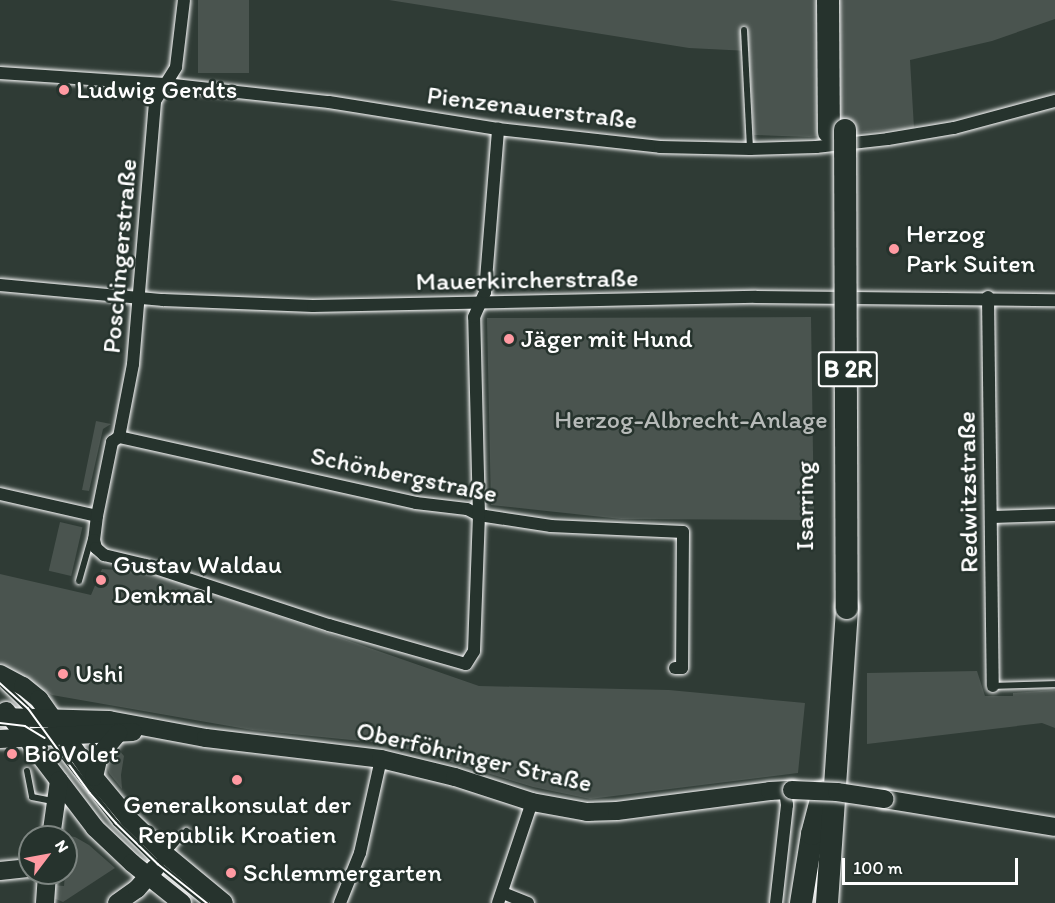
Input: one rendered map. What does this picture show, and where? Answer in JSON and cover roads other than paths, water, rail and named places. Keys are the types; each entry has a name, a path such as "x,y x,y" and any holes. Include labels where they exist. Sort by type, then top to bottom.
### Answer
{"highway":[{"name":"Isarring","path":"828,0 837,131"},
{"name":"Isarring","path":"827,903 838,772 840,608 834,492 837,131 843,0"},
{"name":"Isarring","path":"813,903 840,608"},
{"path":"838,772 843,836 841,903"},
{"path":"801,903 812,834 823,792"}],"main road":[{"path":"0,674 32,693 59,781 102,835 224,903"},
{"path":"4,713 45,738 94,777 136,827 182,903"},
{"name":"Oberföhringer Straße","path":"45,738 109,720 168,731 381,759 455,777 532,802 587,812 617,811 789,790 837,792 1055,827"},
{"name":"Oberföhringer Straße","path":"45,738 168,731"},
{"path":"94,777 99,756 118,733"},
{"path":"0,739 45,738"},
{"path":"53,825 59,781"},
{"path":"117,903 137,889 157,865"},
{"path":"0,871 18,869"},
{"path":"45,903 46,885"}],"street":[{"name":"Poschingerstraße","path":"93,533 112,442 119,437 133,364 155,101 176,67 183,0"},
{"name":"Pienzenauerstraße","path":"0,73 165,84 329,102 498,129 660,147 750,149 816,147 888,139 954,128 1055,101"},
{"path":"93,533 96,548 104,555 146,565 329,626 466,664 474,651 479,515 474,317 485,292 498,129"},
{"name":"Mauerkircherstraße","path":"0,285 139,298 313,306 478,305 745,298 988,297 1055,300"},
{"name":"Redwitzstraße","path":"988,297 993,686"},
{"name":"Schönbergstraße","path":"119,437 416,503 467,509 479,515 551,526 683,532 682,668 675,668"},
{"path":"0,494 97,516"},
{"path":"991,517 1055,515"},
{"path":"340,903 360,852 381,759"},
{"path":"776,903 789,790"},
{"path":"528,903 501,898 532,802"}],"lane":[{"path":"744,30 750,149"},
{"path":"79,581 93,533"},
{"path":"0,683 17,695 45,738 106,813 157,865 206,903"},
{"path":"993,686 1055,684"},
{"path":"27,771 32,798 56,802"},
{"path":"157,865 186,831"}],"tram line":[{"path":"0,683 28,708 90,793 116,823 158,864 207,903"},
{"path":"0,723 25,726 45,738"}],"place":[{"name":"Ludwig Gerdts","path":"64,90"},
{"name":"Herzog Park Suiten","path":"894,249"},
{"name":"Jäger mit Hund","path":"509,339"},
{"name":"Gustav Waldau Denkmal","path":"101,580"},
{"name":"Ushi","path":"63,674"},
{"name":"BioVolet","path":"12,754"},
{"name":"Generalkonsulat der Republik Kroatien","path":"237,780"},
{"name":"Schlemmergarten","path":"231,873"}],"park label":[{"name":"Herzog-Albrecht-Anlage","path":"691,420"}]}
